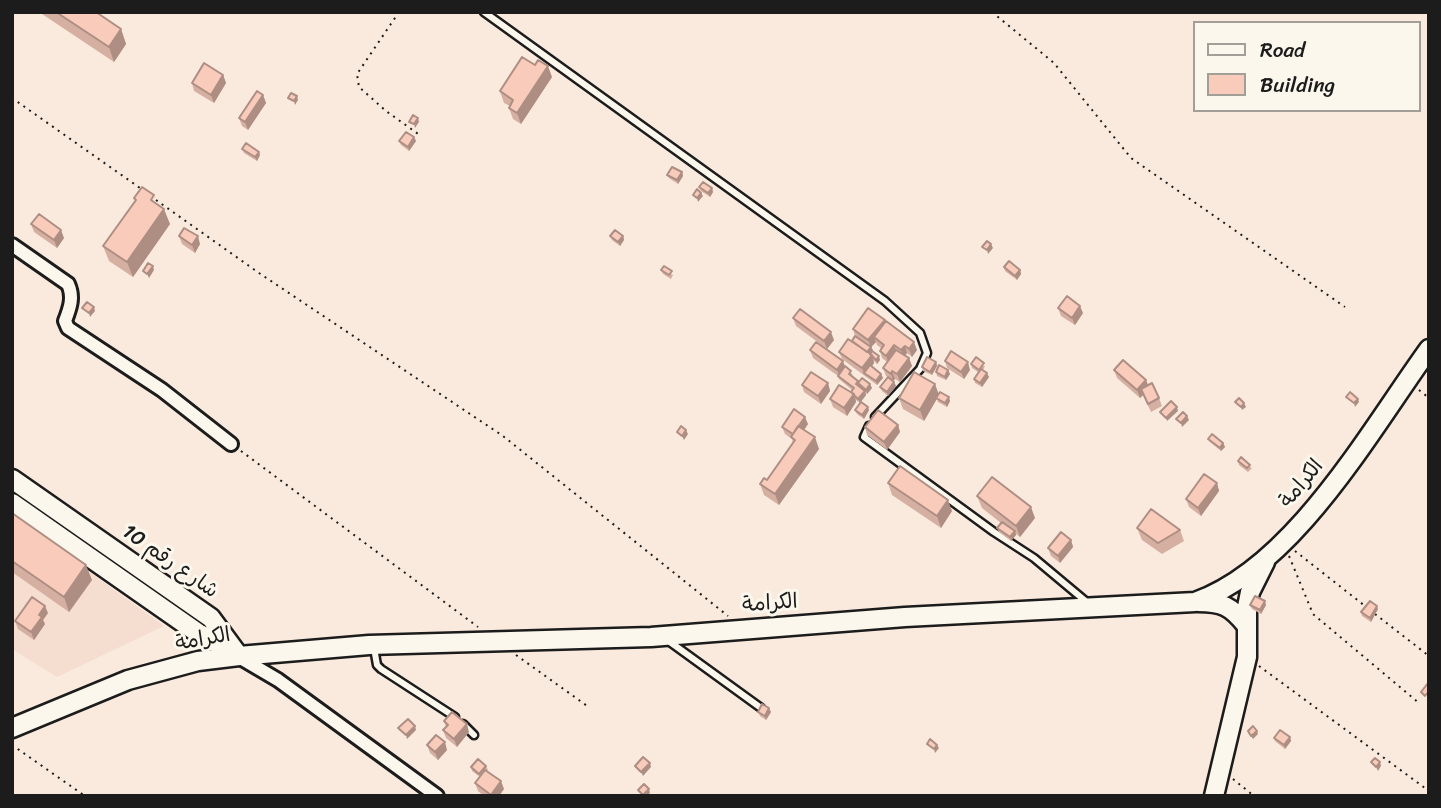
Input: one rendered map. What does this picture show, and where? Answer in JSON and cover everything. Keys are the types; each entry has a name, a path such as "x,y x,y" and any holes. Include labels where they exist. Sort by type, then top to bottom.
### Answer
{"main road":[{"name":"الكرامة","path":"12,729 128,680 198,661 239,656 369,645 651,637 1091,606 1195,602 1224,588 1265,561 1283,542 1338,479 1429,349"},
{"name":"شارع رقم 10","path":"12,479 211,618 239,656"},
{"name":"شارع رقم 10","path":"12,503 198,634 224,645 239,656"},
{"path":"1214,796 1247,657 1246,625 1250,592 1265,561"},
{"path":"1195,602 1223,604 1246,625"}],"street":[{"path":"12,245 68,284 72,292 65,321 68,328 162,390 231,444"},
{"path":"239,656 278,680 437,796"}],"lane":[{"path":"484,12 874,293 920,333 927,353 920,369 881,409 864,437 1034,558 1091,606"},
{"path":"651,637 674,644 761,708"},
{"path":"369,645 376,650 377,665 381,669 455,718 474,735"}],"path":[{"path":"399,12 357,74 359,87 421,136"},
{"path":"992,12 1054,63 1132,158 1345,307"},
{"path":"12,97 139,188"},
{"path":"149,195 258,273 503,436 744,629"},
{"path":"231,444 477,626"},
{"path":"1283,542 1429,656"},
{"path":"1283,542 1313,614 1419,703"},
{"path":"499,643 590,708"},
{"path":"1247,657 1429,791"},
{"path":"12,745 85,796"},
{"path":"1220,769 1254,796"}],"shaded area":[{"path":"12,516 164,626 57,677 12,649"}],"building":[{"path":"56,12 96,12 121,29 109,47"},
{"path":"522,57 535,65 538,60 548,66 517,113 509,108 513,100 500,91"},
{"path":"204,63 223,75 211,95 192,83"},
{"path":"257,91 263,95 245,122 239,118"},
{"path":"291,93 297,96 294,101 288,98"},
{"path":"413,115 418,118 414,124 409,122"},
{"path":"406,132 414,137 408,147 399,141"},
{"path":"246,143 259,152 255,157 242,149"},
{"path":"672,167 682,172 677,180 667,175"},
{"path":"703,182 712,188 708,193 699,187"},
{"path":"142,187 154,195 151,200 164,209 127,262 103,246 136,200 134,198"},
{"path":"697,189 701,193 697,198 693,195"},
{"path":"39,214 61,230 54,240 31,224"},
{"path":"184,228 198,236 192,245 179,236"},
{"path":"615,230 623,236 618,242 610,236"},
{"path":"987,241 991,244 987,250 982,247"},
{"path":"1009,261 1020,270 1015,276 1004,267"},
{"path":"148,263 153,266 147,274 143,271"},
{"path":"664,266 672,271 669,275 661,270"},
{"path":"1067,296 1080,306 1072,318 1058,308"},
{"path":"87,302 94,307 89,313 82,308"},
{"path":"868,308 885,320 868,340 853,329"},
{"path":"800,309 831,332 824,341 793,318"},
{"path":"886,321 914,342 909,349 905,346 901,350 894,345 886,356 880,351 884,345 874,337"},
{"path":"855,336 871,347 867,352 852,341"},
{"path":"848,339 872,355 862,368 839,352"},
{"path":"816,342 843,361 837,370 810,350"},
{"path":"896,350 909,358 897,374 892,371 891,374 883,368"},
{"path":"872,351 879,356 876,360 870,354"},
{"path":"951,351 968,362 961,372 945,361"},
{"path":"927,357 936,362 930,372 922,367"},
{"path":"976,357 984,363 979,370 971,364"},
{"path":"1123,360 1146,380 1137,390 1114,370"},
{"path":"870,365 881,374 876,381 864,373"},
{"path":"939,365 948,370 945,377 936,372"},
{"path":"845,366 851,371 849,374 858,381 856,384 865,391 858,399 851,392 854,388 838,376"},
{"path":"981,369 987,373 980,383 974,379"},
{"path":"811,372 828,383 818,396 802,385"},
{"path":"914,372 935,384 920,410 899,398"},
{"path":"888,377 894,382 887,392 880,387"},
{"path":"862,378 870,384 866,390 858,383"},
{"path":"1152,383 1159,398 1148,404 1141,389"},
{"path":"839,385 854,394 844,408 830,399"},
{"path":"940,392 949,397 945,403 936,398"},
{"path":"1350,392 1358,399 1354,403 1346,397"},
{"path":"1239,398 1244,403 1241,407 1235,402"},
{"path":"1171,401 1177,407 1166,418 1160,412"},
{"path":"861,402 868,407 862,415 855,410"},
{"path":"794,409 805,417 793,434 782,427"},
{"path":"878,410 898,425 884,442 865,427"},
{"path":"1183,412 1187,416 1181,423 1176,419"},
{"path":"681,426 686,430 682,436 677,432"},
{"path":"798,426 815,437 775,494 760,484 764,478 767,480 795,440 791,437"},
{"path":"1212,434 1223,443 1220,448 1208,439"},
{"path":"1241,457 1250,465 1247,468 1238,461"},
{"path":"900,466 948,500 937,516 888,483"},
{"path":"1204,474 1217,483 1198,508 1186,499"},
{"path":"992,477 1031,507 1016,526 977,496"},
{"path":"1151,509 1180,530 1158,543 1137,528"},
{"path":"12,513 86,565 64,597 12,561"},
{"path":"1002,522 1015,531 1010,537 997,528"},
{"path":"1061,532 1071,540 1058,556 1048,548"},
{"path":"1255,596 1265,601 1260,610 1250,605"},
{"path":"32,597 45,606 39,615 42,617 31,632 15,621"},
{"path":"1370,601 1377,606 1370,618 1361,612"},
{"path":"1428,683 1429,691 1425,696 1421,692"},
{"path":"762,704 769,708 765,716 758,712"},
{"path":"452,712 467,724 454,739 443,730 448,725 444,721"},
{"path":"408,719 415,726 406,735 398,728"},
{"path":"1253,726 1257,731 1251,736 1248,731"},
{"path":"1280,730 1290,737 1284,745 1274,738"},
{"path":"436,735 445,742 435,752 427,745"},
{"path":"930,739 937,745 934,749 927,744"},
{"path":"643,757 650,763 641,772 635,766"},
{"path":"1375,758 1380,762 1376,767 1371,762"},
{"path":"478,759 486,766 479,774 471,767"},
{"path":"485,770 501,781 491,795 475,783"},
{"path":"644,784 649,789 643,795 638,790"}]}
